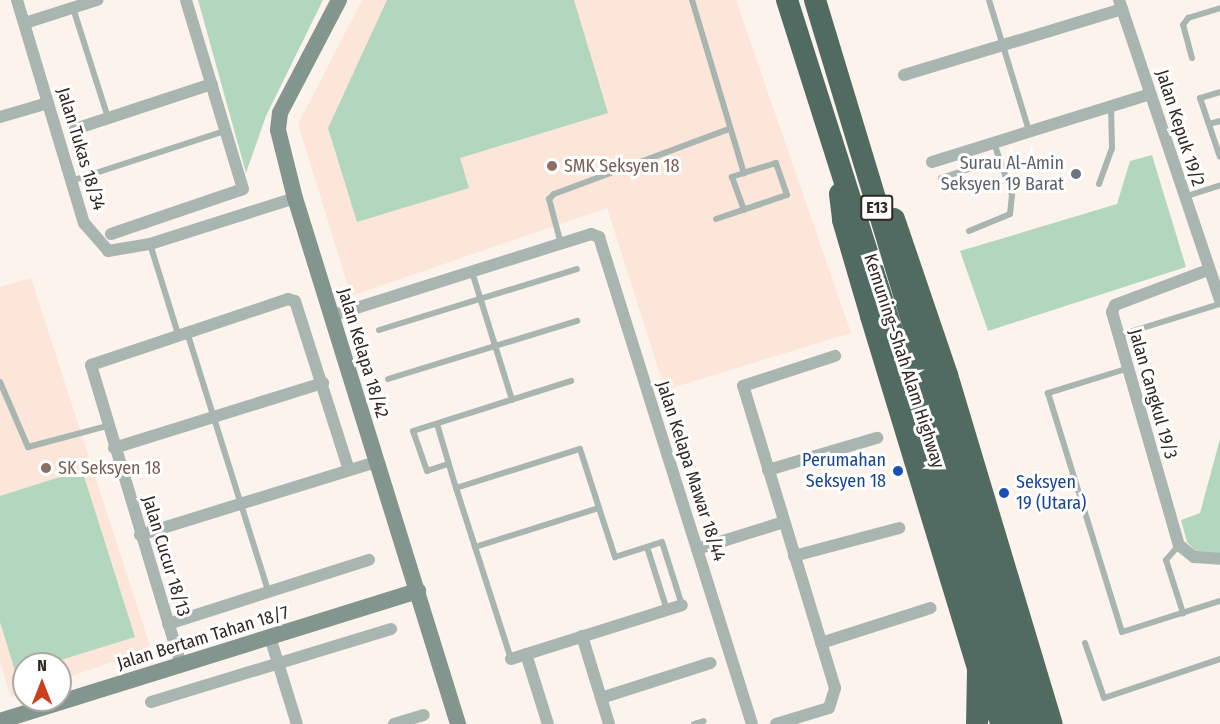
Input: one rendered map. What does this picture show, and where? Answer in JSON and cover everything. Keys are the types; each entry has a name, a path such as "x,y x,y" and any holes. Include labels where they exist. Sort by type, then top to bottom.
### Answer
{"highway":[{"name":"Kemuning–Shah Alam Highway","path":"787,0 836,159 861,223 1017,724"},
{"name":"Kemuning–Shah Alam Highway","path":"815,0 1034,724"},
{"path":"844,92 915,276 1022,619 1052,724"},
{"path":"836,159 843,220 978,669 1002,724"},
{"path":"1022,619 1064,724"},
{"path":"977,724 978,669"},
{"path":"1043,692 1044,724"}],"street":[{"name":"Jalan Tukas 18/34","path":"17,0 87,229 108,251 150,244 295,198"},
{"path":"25,23 97,0"},
{"path":"111,234 243,189 186,0"},
{"name":"Jalan Kelapa 18/42","path":"339,0 280,112 278,130 295,198 458,724"},
{"path":"904,75 1002,45 1120,4"},
{"name":"Jalan Kepuk 19/2","path":"1120,4 1220,302"},
{"path":"75,129 212,84"},
{"path":"932,162 1149,94"},
{"path":"0,117 48,104"},
{"name":"Jalan Kelapa Mawar 18/44","path":"561,244 591,234 598,237 752,724"},
{"path":"332,316 561,244"},
{"name":"Jalan Cangkul 19/3","path":"1179,545 1126,369 1112,312 1115,305 1208,270"},
{"path":"183,333 288,299 295,301 349,470"},
{"name":"Jalan Cucur 18/13","path":"181,665 91,373 91,365 101,359 183,333"},
{"path":"776,724 829,708 834,699 821,643 743,386 835,356"},
{"path":"114,448 323,384"},
{"path":"768,470 877,438"},
{"path":"140,535 376,462"},
{"path":"697,549 784,522"},
{"path":"794,556 899,528"},
{"path":"1179,545 1194,557 1220,559"},
{"path":"168,624 369,560"},
{"name":"Jalan Bertam Tahan 18/7","path":"0,721 418,591"},
{"path":"511,659 682,605"},
{"path":"821,643 931,608"},
{"path":"151,702 391,629"},
{"path":"582,636 609,724"},
{"path":"270,637 297,724"},
{"path":"526,654 548,724"},
{"path":"601,698 711,663"},
{"path":"394,724 424,715"}],"lane":[{"path":"692,0 744,173"},
{"path":"989,0 1029,131"},
{"path":"73,8 108,118"},
{"path":"1192,58 1183,25 1188,18 1220,8"},
{"path":"1220,92 1200,98 1220,157"},
{"path":"1099,184 1112,148 1111,106"},
{"path":"1209,124 1220,120"},
{"path":"561,244 549,199 554,194 729,129"},
{"path":"71,181 226,131"},
{"path":"969,231 1010,214 1012,195 994,142"},
{"path":"941,178 1000,159"},
{"path":"716,219 744,210 787,195 776,162 732,177 744,210"},
{"path":"1184,197 1220,185"},
{"path":"150,244 214,417 269,593"},
{"path":"379,330 577,269"},
{"path":"472,272 512,400"},
{"path":"1117,336 1220,302"},
{"path":"387,379 577,321"},
{"path":"1126,369 1048,393 1122,632 1220,601"},
{"path":"448,464 427,471 413,431 571,381"},
{"path":"0,382 28,447 107,426"},
{"path":"436,424 511,659"},
{"path":"456,488 580,449 615,557 662,542 682,605"},
{"path":"475,547 599,508"},
{"path":"1179,545 1166,560 1183,613"},
{"path":"647,547 667,610"},
{"path":"1085,643 1104,698 1220,659"},
{"path":"694,724 704,721"}],"shaded area":[{"name":"SMK Seksyen 18","path":"362,0 736,0 851,333 665,390 607,208 351,296 298,124"},
{"name":"SK Seksyen 18","path":"31,278 151,649 72,676 72,652 12,652 11,697 0,662 0,287"}],"green space":[{"path":"198,0 323,0 266,116 246,173"},
{"path":"387,0 574,0 608,113 460,158 469,188 357,222 328,128"},
{"path":"1152,155 1186,267 988,331 960,251 1117,204 1130,161"},
{"path":"1220,439 1220,556 1197,552 1187,542 1181,520 1200,513"},
{"path":"82,470 135,637 72,657 72,652 12,652 12,661 0,622 0,496"}],"place":[{"name":"SMK Seksyen 18","path":"552,166"},
{"name":"Surau Al-Amin Seksyen 19 Barat","path":"1076,174"},
{"name":"SK Seksyen 18","path":"46,468"},
{"name":"Perumahan Seksyen 18","path":"898,471"},
{"name":"Seksyen 19 (Utara)","path":"1004,493"}]}
